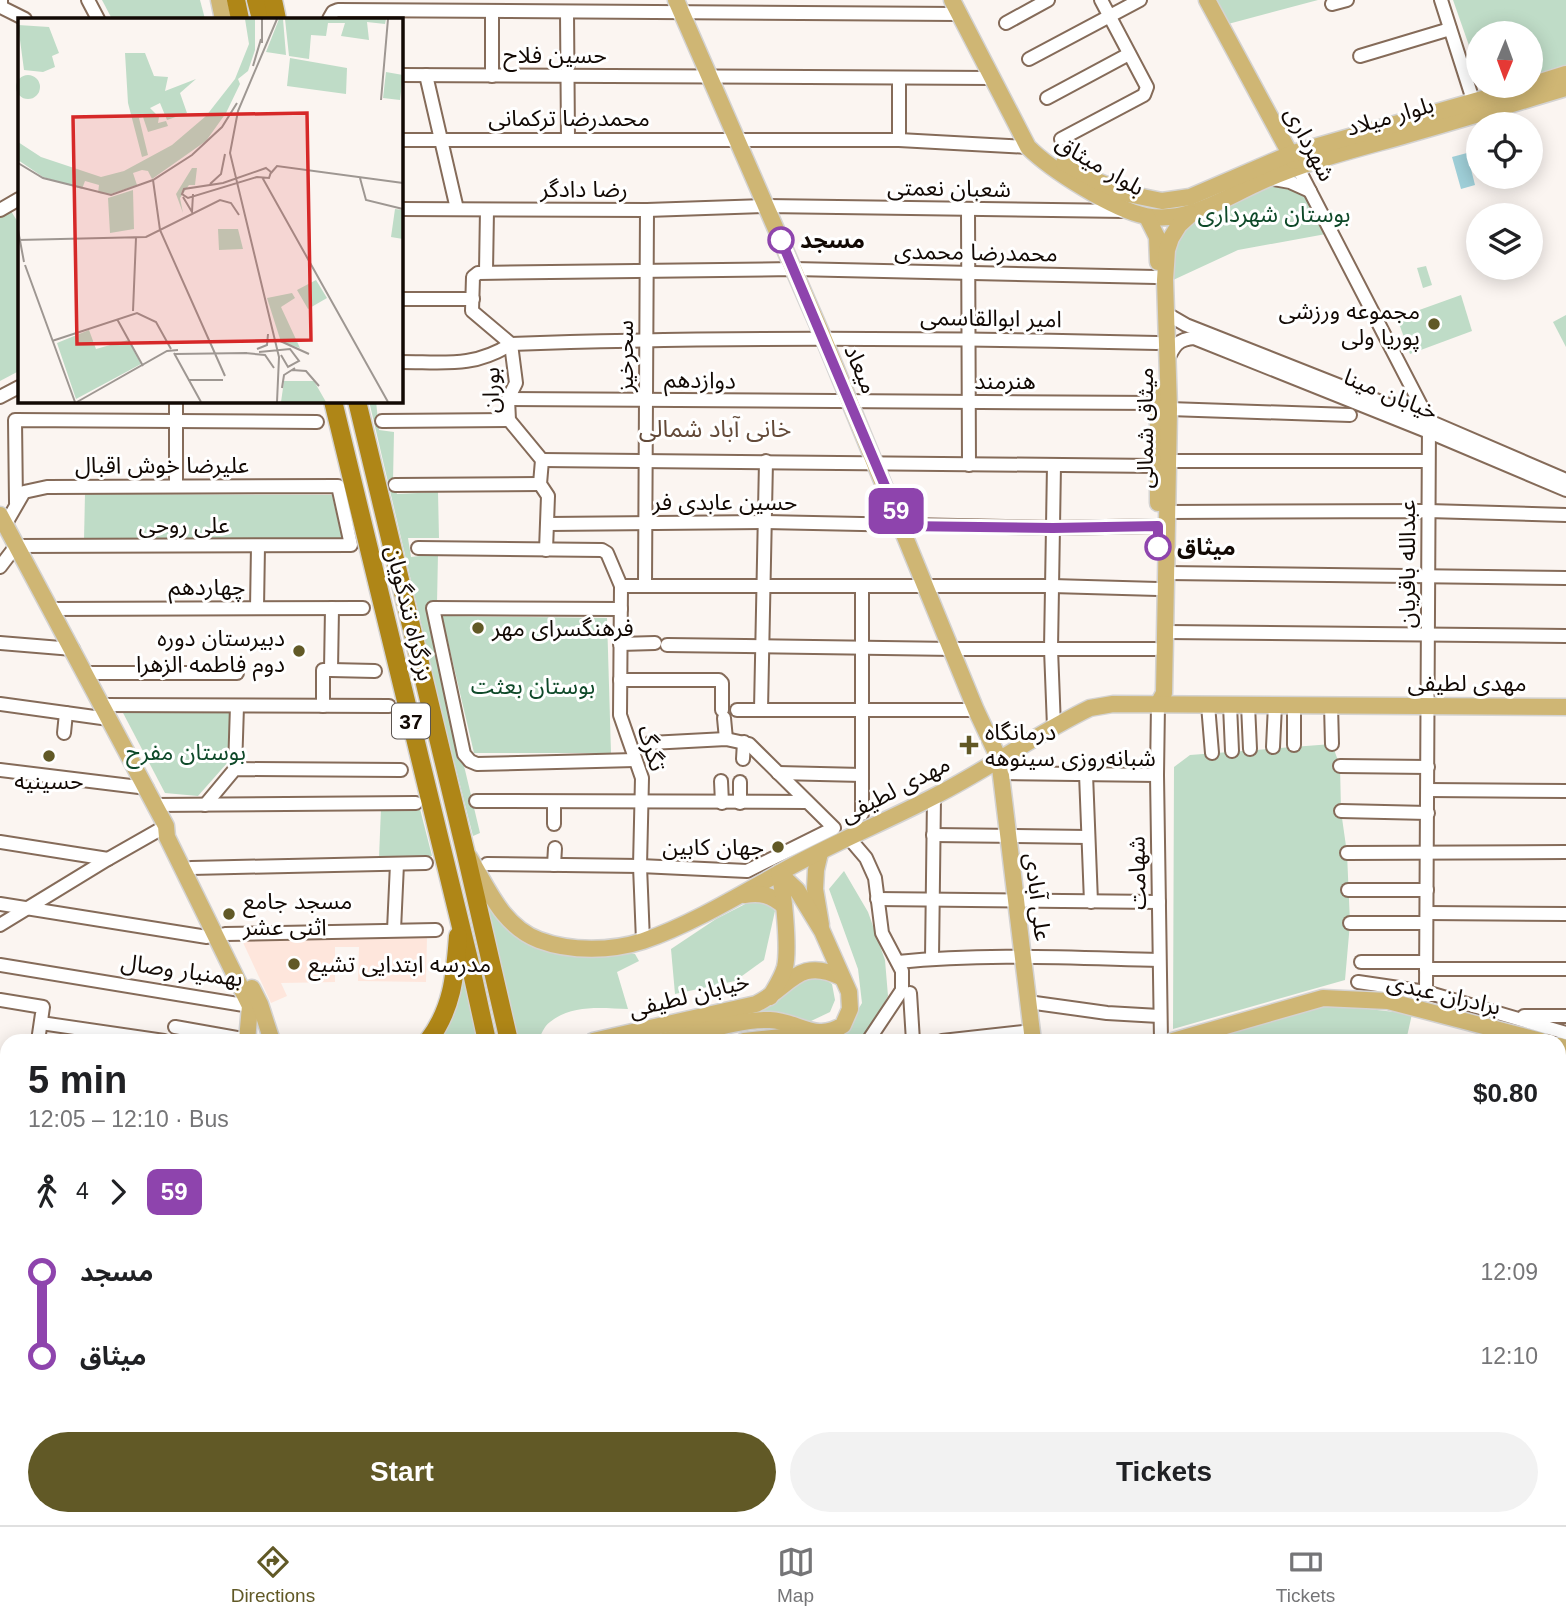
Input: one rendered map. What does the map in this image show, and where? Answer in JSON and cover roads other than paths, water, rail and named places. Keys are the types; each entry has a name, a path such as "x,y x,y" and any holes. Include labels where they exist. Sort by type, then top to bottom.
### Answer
{"highway":[{"path":"256,0 261,18"},
{"path":"273,0 278,18"},
{"path":"278,18 280,0"},
{"path":"223,5 239,18"},
{"name":"بزرگراه تندگویان","path":"333,402 485,1034"},
{"name":"بزرگراه تندگویان","path":"357,402 507,1034"},
{"path":"433,1034 453,990 460,922"}],"main road":[{"name":"شهرداری","path":"1207,0 1293,160"},
{"name":"بلوار میثاق","path":"958,4 992,78 1028,146 1039,158 1090,191 1139,214 1171,217 1191,214"},
{"name":"بلوار میثاق","path":"958,4 1038,142 1069,167 1097,181 1128,194 1162,201"},
{"name":"میعاد","path":"679,6 824,337 999,766"},
{"name":"بلوار میلاد","path":"1162,201 1190,197 1293,160 1563,82"},
{"name":"بلوار میلاد","path":"1544,84 1563,82"},
{"name":"بلوار میلاد","path":"1474,108 1498,98"},
{"name":"بلوار میلاد","path":"1191,214 1268,178 1293,160"},
{"name":"میثاق شمالی","path":"1139,214 1157,237 1159,247 1156,277 1168,360 1158,526 1154,692 1158,704"},
{"name":"میثاق شمالی","path":"1164,406 1157,343 1167,250 1178,225 1191,214"},
{"name":"میثاق شمالی","path":"1158,704 1164,693 1166,632 1168,512 1163,463"},
{"name":"بهمنیار وصال","path":"3,520 166,826 174,833 225,934 255,1005"},
{"name":"مهدی لطیفی","path":"465,850 501,911 516,928 539,940 566,947 594,948 643,941 704,914 735,896 776,866 820,853 999,766 1054,727 1090,708 1113,704 1566,707"},
{"name":"علی آبادی","path":"999,766 1033,1034"},
{"name":"بهمنیار وصال","path":"166,826 167,837 255,1005"},
{"path":"820,853 816,870 816,890 822,931"},
{"path":"770,997 781,978 786,962 784,906 776,866"},
{"path":"776,866 797,890 822,931 849,992 850,1009 843,1025 822,1034"},
{"path":"735,896 759,892 775,898 784,906"},
{"name":"خیابان لطیفی","path":"624,1034 735,1009 770,997 807,969 830,971 841,977"},
{"name":"برادران عبدی","path":"1197,1034 1323,998 1388,1001 1514,1034"},
{"path":"249,1034 255,1005"},
{"path":"255,1005 269,1034"},
{"name":"خیابان لطیفی","path":"696,1034 762,1020 784,1022 822,1034"}],"street":[{"path":"88,0 97,18"},
{"path":"1006,23 1048,0"},
{"path":"1061,139 1147,91 1147,86 1101,0"},
{"path":"1029,59 1140,0"},
{"path":"1332,4 1347,0"},
{"path":"1441,0 1474,108"},
{"path":"333,15 567,12 679,6 958,4"},
{"path":"1,6 22,18"},
{"path":"492,11 492,76"},
{"path":"567,12 568,139"},
{"path":"1360,56 1450,29"},
{"path":"1047,98 1129,54"},
{"name":"حسین فلاح","path":"402,75 992,78"},
{"path":"426,75 457,209"},
{"path":"899,79 899,141"},
{"name":"محمدرضا ترکمانی","path":"402,140 737,139 1028,146"},
{"name":"شهرداری","path":"1293,160 1429,426"},
{"path":"1268,178 1290,182 1310,191"},
{"path":"0,210 18,201"},
{"name":"شعبان نعمتی","path":"766,206 1139,214"},
{"name":"رضا دادگر","path":"402,209 647,210 766,206"},
{"path":"402,299 473,299 473,277 486,271 487,209"},
{"path":"968,209 969,465"},
{"name":"سحرخیز","path":"645,586 647,210"},
{"name":"محمدرضا محمدی","path":"486,271 794,269 1156,277"},
{"name":"بوران","path":"473,299 474,314 511,344 516,383 508,399 509,421 541,460"},
{"name":"خیابان مینا","path":"1162,314 1429,426 1566,490"},
{"name":"امیر ابوالقاسمی","path":"511,344 824,337 1157,343"},
{"name":"خیابان مینا","path":"1168,360 1180,340 1194,338 1566,480"},
{"path":"402,362 471,362 492,356 511,344"},
{"path":"0,397 18,388"},
{"name":"دوازدهم","path":"508,399 850,402"},
{"path":"176,402 177,486"},
{"name":"هنرمند","path":"850,402 1164,406 1350,415"},
{"path":"16,506 15,420 317,422"},
{"path":"382,421 509,421"},
{"name":"عبدالله باقریان","path":"1426,992 1429,426"},
{"path":"546,550 548,496 540,484 541,460 969,465 1427,461"},
{"path":"761,710 766,461"},
{"path":"1054,465 1051,649 1054,727"},
{"path":"395,485 540,484"},
{"name":"علیرضا خوش اقبال","path":"3,520 24,492 47,486 338,486 351,545"},
{"path":"1168,512 1566,515"},
{"name":"حسین عابدی‌ فر","path":"548,524 765,522 1053,528 1158,526"},
{"name":"علی روحی","path":"16,546 351,545"},
{"path":"0,567 16,546"},
{"path":"257,608 258,546"},
{"path":"418,548 605,551 621,586 621,609 433,608 464,754 470,761 477,764 635,760"},
{"path":"1167,573 1566,578"},
{"path":"621,586 1052,586 1158,589"},
{"path":"862,586 862,814"},
{"path":"331,670 332,608"},
{"name":"چهاردهم","path":"52,609 363,608"},
{"name":"تگرگ","path":"621,609 620,715 635,760 642,771 640,866 643,941"},
{"path":"1166,632 1566,636"},
{"path":"0,643 73,649"},
{"path":"620,643 862,648 1155,649"},
{"path":"323,706 323,670 375,670"},
{"path":"85,673 237,673"},
{"path":"620,680 719,680 722,683 726,739"},
{"path":"0,704 66,713 237,706 389,706"},
{"name":"شهامت","path":"1158,704 1160,1034"},
{"path":"1208,705 1212,753"},
{"path":"1230,705 1232,751"},
{"path":"1248,705 1250,750"},
{"path":"1273,747 1275,705"},
{"path":"1294,705 1294,746"},
{"path":"1331,705 1332,744"},
{"path":"205,805 235,769 237,706"},
{"path":"737,710 976,710"},
{"path":"64,733 66,713"},
{"path":"487,864 752,870 776,866 834,828 754,747 744,742 726,739 650,743"},
{"path":"743,759 744,742"},
{"path":"999,766 1086,774 1157,775"},
{"path":"1340,766 1428,768"},
{"path":"235,769 401,770"},
{"path":"0,770 147,788"},
{"path":"778,774 862,775"},
{"path":"1086,774 1091,902"},
{"path":"721,781 722,803"},
{"path":"740,782 740,803"},
{"path":"1428,790 1566,791"},
{"path":"932,958 934,797"},
{"path":"476,801 807,802"},
{"path":"554,802 554,824"},
{"path":"155,805 416,803"},
{"path":"1341,811 1428,813"},
{"path":"0,925 166,826"},
{"path":"933,835 1088,837"},
{"path":"849,838 866,858 875,878 882,933 902,971 902,990 896,1003 873,1034"},
{"path":"0,842 108,859"},
{"path":"554,865 555,848"},
{"path":"1347,853 1566,852"},
{"path":"191,868 426,863"},
{"path":"394,930 397,864"},
{"path":"1348,890 1427,890"},
{"path":"877,899 1159,902"},
{"path":"0,904 208,937"},
{"path":"1350,923 1566,914"},
{"path":"225,934 436,930"},
{"path":"898,962 932,958 1023,957 1159,960"},
{"path":"1361,962 1566,969"},
{"name":"بهمنیار وصال","path":"0,965 255,1005"},
{"path":"1358,982 1426,992 1566,1032"},
{"path":"910,993 913,1034"},
{"path":"0,1000 43,1007 39,1034"},
{"path":"1028,1002 1107,1013 1159,1016"},
{"path":"1507,1016 1566,1016"},
{"path":"41,1023 116,1034"},
{"path":"175,1027 203,1034"}],"water":[{"path":"1466,153 1466,188 1461,189 1452,157"}],"place":[{"name":"مسجد","path":"781,240"},
{"name":"مجموعه ورزشی پوریا ولی","path":"1434,324"},
{"name":"میثاق","path":"1158,547"},
{"name":"فرهنگسرای مهر","path":"478,628"},
{"name":"دبیرستان دوره دوم فاطمه الزهرا","path":"299,651"},
{"name":"درمانگاه شبانه‌روزی سینوهه","path":"969,745"},
{"name":"حسینیه","path":"49,756"},
{"name":"جهان کابین","path":"778,847"},
{"name":"مسجد جامع اثنی عشر","path":"229,914"},
{"name":"مدرسه ابتدایی تشیع","path":"294,964"}],"district":[{"name":"خانی آباد شمالی","path":"715,428"}],"park label":[{"name":"بوستان شهرداری","path":"1274,214"},
{"name":"بوستان بعثت","path":"533,686"},
{"name":"بوستان مفرح","path":"186,752"}]}
